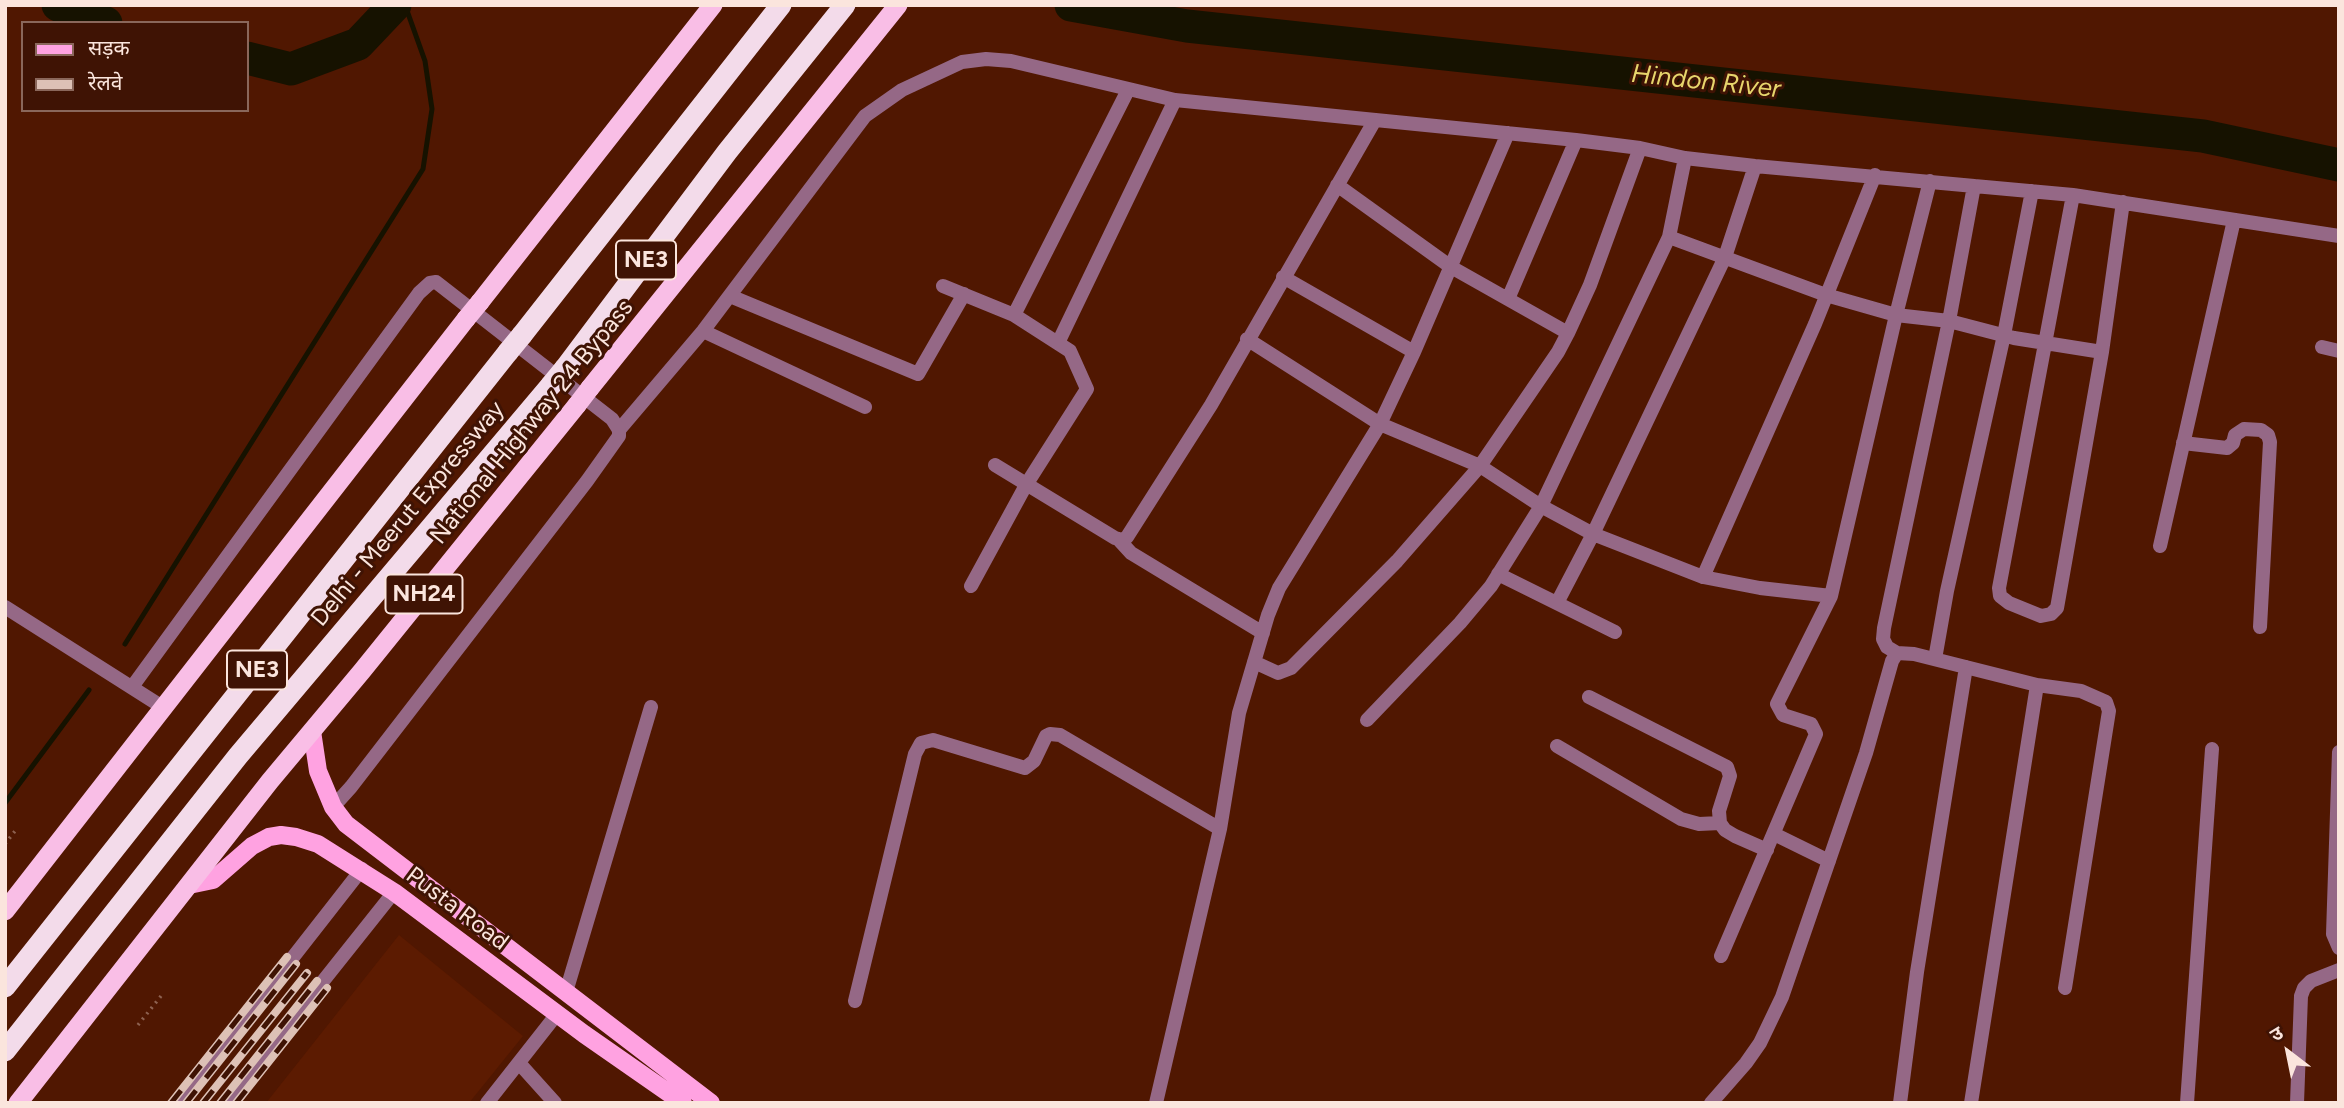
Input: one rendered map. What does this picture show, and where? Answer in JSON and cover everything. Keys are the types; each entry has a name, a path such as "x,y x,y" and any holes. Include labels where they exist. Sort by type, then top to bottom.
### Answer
{"highway":[{"path":"5,911 713,5"},
{"name":"Delhi - Meerut Expressway","path":"5,987 781,5"},
{"name":"Delhi - Meerut Expressway","path":"5,1051 238,756 565,368 727,152 845,5"},
{"name":"National Highway 24 Bypass","path":"21,1103 270,781 757,184 898,5"}],"main road":[{"name":"Pusta Road","path":"312,731 318,771 333,807 346,824 711,1103"},
{"name":"Pusta Road","path":"188,885 213,880 252,846 269,837 296,836 318,844 362,869 557,1014 683,1103"}],"street":[{"path":"333,807 587,481 616,441 619,430 703,331 865,116 902,90 962,62 1011,61 1175,100 1576,140 1640,148 1685,158 1755,166 2073,195 2339,236"},
{"path":"1014,315 1128,90"},
{"path":"1058,343 1175,100"},
{"path":"1120,541 1131,532 1212,405 1247,339 1375,120"},
{"path":"1156,1103 1220,829 1239,713 1279,588 1380,424 1508,134"},
{"path":"1508,299 1576,140"},
{"path":"1254,662 1278,673 1291,668 1397,561 1480,466 1558,352 1568,333 1590,285 1640,148"},
{"path":"1367,720 1460,623 1498,574 1541,506 1669,237 1685,158"},
{"path":"1557,603 1593,534 1725,257 1755,166"},
{"path":"1703,577 1826,295 1875,175"},
{"path":"1721,956 1816,734 1811,724 1783,715 1777,704 1831,596 1930,181"},
{"path":"1337,185 1451,267 1568,333"},
{"path":"1974,186 1883,639 1887,647 1896,653 1904,652 1935,659 2037,685 2081,691 2106,702 2109,711 2065,988"},
{"path":"1935,659 2032,191"},
{"path":"2073,195 2000,588 2000,596 2009,603 2041,616 2051,614 2057,608 2102,352 2123,202"},
{"path":"2160,546 2234,220"},
{"path":"1669,237 1826,295 1896,315 1949,321 2004,335 2102,352"},
{"path":"1283,277 1414,352"},
{"path":"132,687 419,293 430,283 438,284 486,320 612,419 619,430"},
{"path":"943,286 1014,315 1070,351 1087,389 1026,485 971,586"},
{"path":"730,296 918,374 964,295"},
{"path":"703,331 865,407"},
{"path":"1247,339 1380,424 1480,466 1541,506 1593,534 1703,577 1760,588 1831,596"},
{"path":"2322,346 2339,351"},
{"path":"2183,443 2227,448 2235,435 2244,429 2261,430 2268,435 2270,442 2260,627"},
{"path":"995,465 1120,541 1131,553 1263,633"},
{"path":"1498,574 1615,632"},
{"path":"5,607 164,708"},
{"path":"1711,1103 1760,1043 1782,997 1866,753 1896,653"},
{"path":"1900,1103 1917,972 1966,667"},
{"path":"1971,1103 2037,685"},
{"path":"1589,697 1727,767 1730,776 1718,811 1720,823 1725,830 1767,850"},
{"path":"566,992 651,708"},
{"path":"855,1001 915,754 921,743 933,740 1025,768 1034,761 1046,736 1060,735 1220,829"},
{"path":"1557,746 1681,819 1699,824 1720,823"},
{"path":"2187,1103 2212,749"},
{"path":"2339,752 2333,934 2339,948"},
{"path":"1774,834 1829,861"},
{"path":"179,1103 362,869"},
{"path":"226,1103 394,892"},
{"path":"2297,1103 2301,996 2311,981 2339,970"},
{"path":"488,1103 557,1014"},
{"path":"519,1063 555,1103"}],"path":[{"path":"5,844 15,831"},
{"path":"138,1025 161,996"}],"shaded area":[{"path":"399,935 523,1036 469,1103 266,1103"}],"waterway":[{"name":"Hindon River","path":"58,5 101,21"},
{"name":"Hindon River","path":"248,58 291,69 358,44 395,5"},
{"path":"125,644 423,169 432,109 425,61 405,5"},
{"name":"Hindon River","path":"1071,5 1187,26 2203,136 2339,165"},
{"path":"5,803 89,690"}],"railway":[{"path":"171,1103 287,957"},
{"path":"186,1103 296,964"},
{"path":"203,1103 307,973"},
{"path":"220,1103 317,981"},
{"path":"236,1103 327,988"}]}
